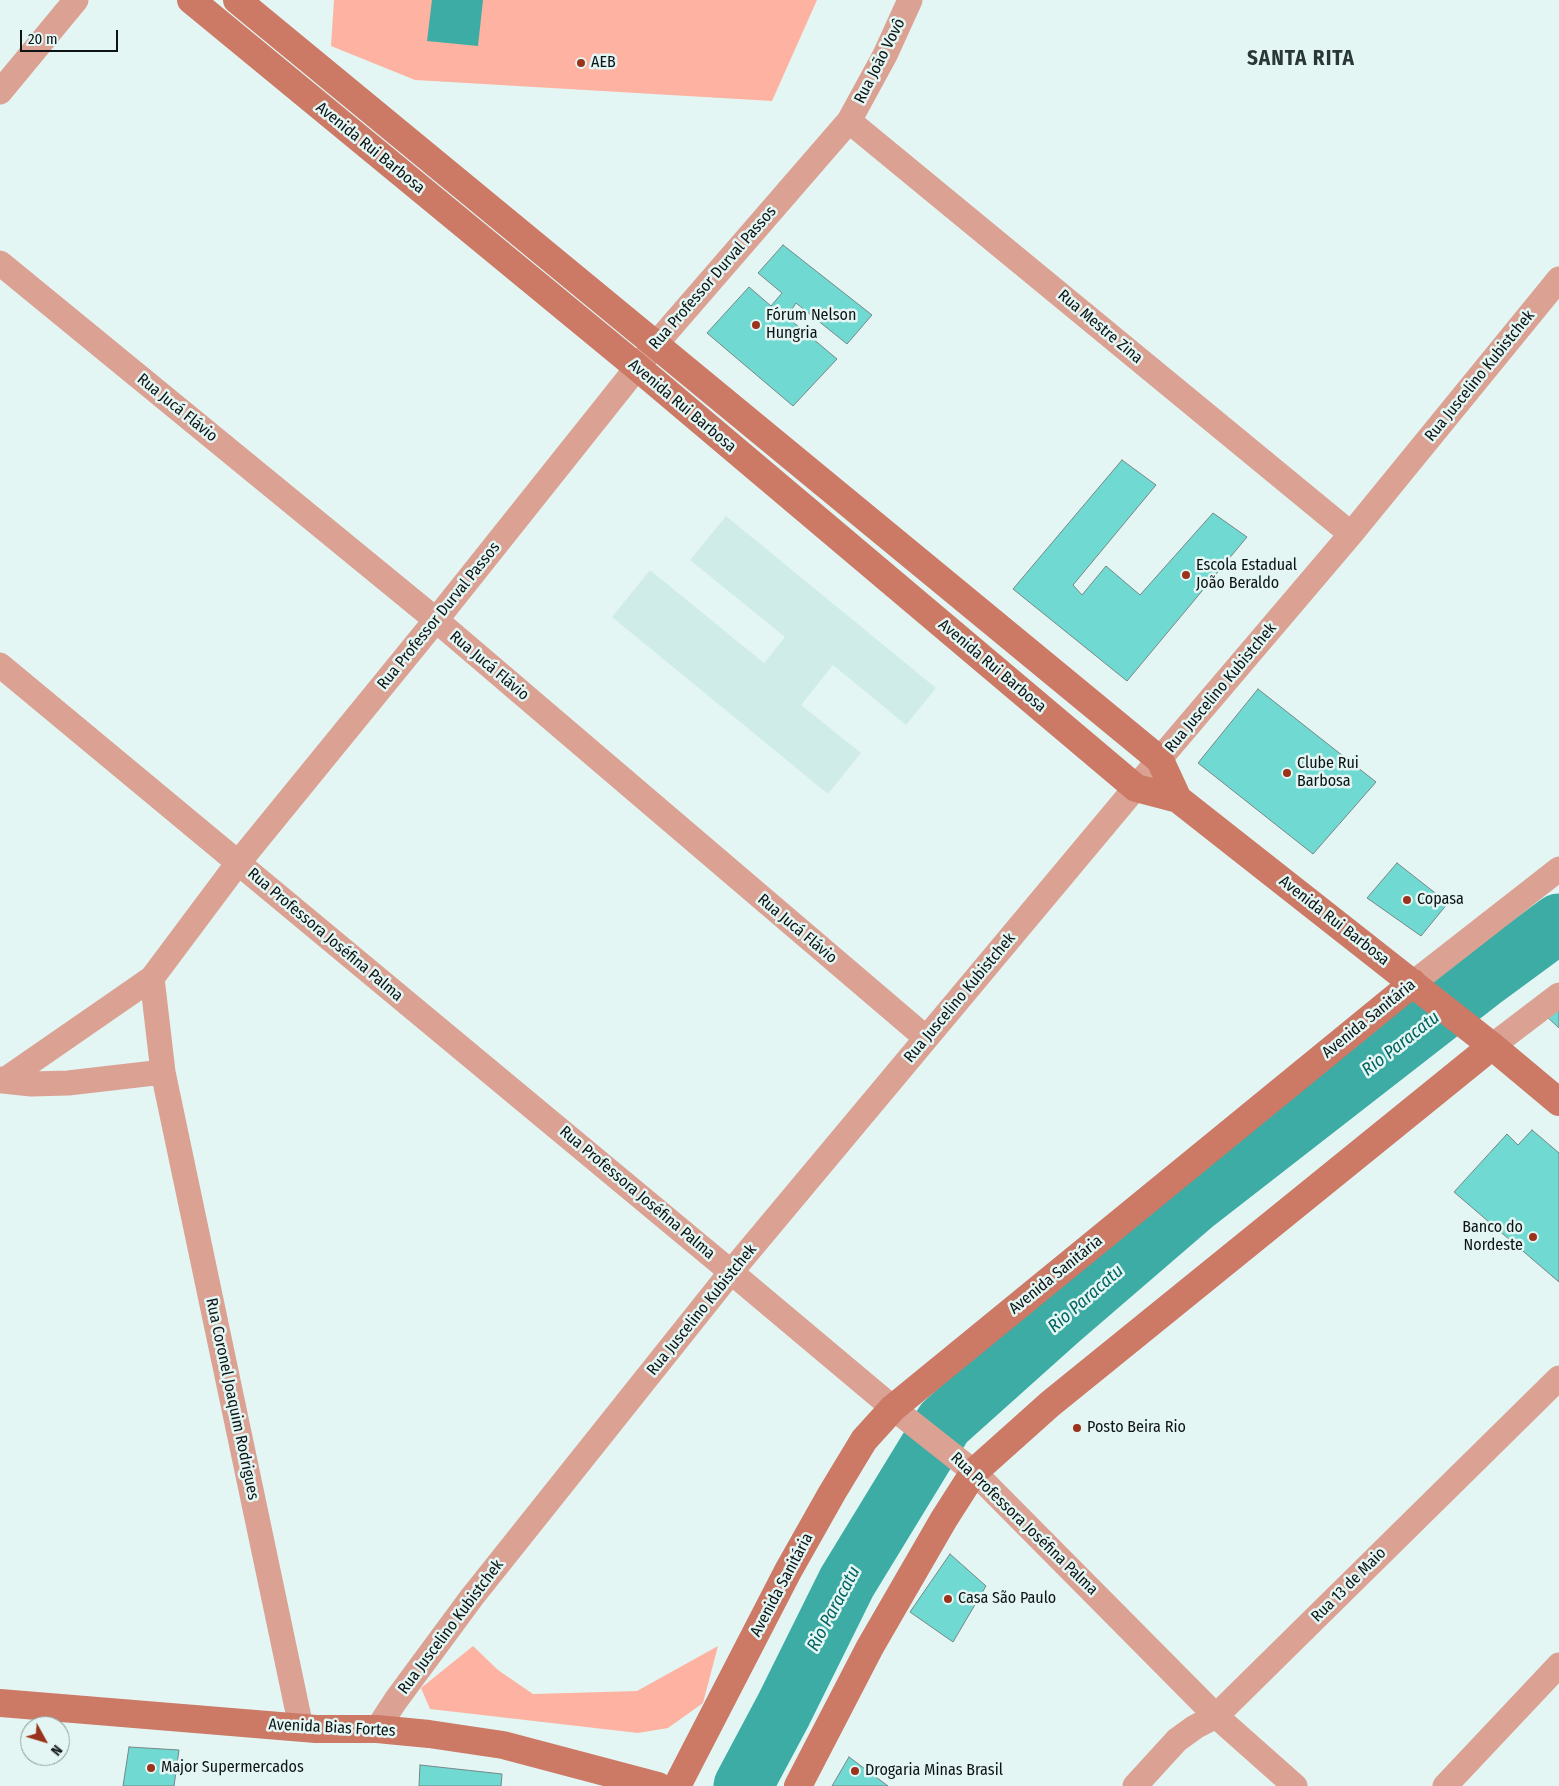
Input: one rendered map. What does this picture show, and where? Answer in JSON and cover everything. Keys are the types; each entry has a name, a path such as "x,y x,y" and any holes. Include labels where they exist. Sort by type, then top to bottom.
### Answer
{"street":[{"path":"0,92 76,0"},
{"name":"Avenida Rui Barbosa","path":"191,0 637,367 1136,788 1178,799 1422,990 1559,1102"},
{"name":"Avenida Rui Barbosa","path":"237,0 1160,760 1178,799"},
{"name":"Rua João Vovô","path":"849,121 885,54 910,0"},
{"name":"Rua Professor Durval Passos","path":"1,1080 152,978 238,863 436,620 637,367 849,121"},
{"name":"Rua Mestre Zina","path":"849,121 1351,534"},
{"name":"Rua Jucá Flávio","path":"0,263 436,620 926,1038"},
{"name":"Rua Juscelino Kubistchek","path":"377,1730 396,1700 472,1597 731,1272 1351,534 1559,278"},
{"name":"Rua Professora Joséfina Palma","path":"0,665 900,1413 967,1466 1216,1716 1295,1786"},
{"name":"Avenida Sanitária","path":"677,1786 766,1611 864,1440 900,1413 1422,990 1559,869"},
{"name":"Rua Coronel Joaquim Rodrigues","path":"152,978 163,1072 301,1727"},
{"path":"798,1786 870,1647 944,1519 967,1466 1050,1404 1492,1046 1559,994"},
{"path":"1,1080 31,1084 68,1083 163,1072"},
{"name":"Rua 13 de Maio","path":"1134,1786 1177,1740 1195,1727 1216,1716 1559,1378"},
{"path":"1445,1786 1554,1681"},
{"name":"Avenida Bias Fortes","path":"0,1703 316,1729 377,1730 429,1734 503,1745 658,1786"}],"shaded area":[{"name":"AEB","path":"334,0 817,0 772,101 415,80 331,46"},
{"path":"726,516 936,688 906,725 833,665 801,705 861,753 828,794 612,617 650,570 764,663 785,637 690,560"},
{"path":"473,1646 498,1670 533,1694 637,1691 718,1646 703,1703 668,1728 638,1733 430,1709 421,1688"}],"water":[{"path":"432,0 483,0 478,46 427,41"}],"building":[{"name":"Fórum Nelson Hungria","path":"783,245 872,315 847,344 796,303 787,317 837,359 793,406 707,333 749,287 771,306 782,293 758,273"},
{"name":"Escola Estadual João Beraldo","path":"1122,460 1156,485 1073,585 1082,595 1106,566 1140,595 1213,513 1247,537 1127,681 1013,589"},
{"name":"Clube Rui Barbosa","path":"1258,689 1376,782 1313,854 1198,763"},
{"name":"Copasa","path":"1397,863 1448,903 1421,936 1367,898"},
{"path":"1559,1005 1559,1028 1545,1015"},
{"name":"Banco do Nordeste","path":"1532,1130 1559,1153 1559,1282 1454,1192 1507,1134 1518,1145"},
{"name":"Casa São Paulo","path":"950,1554 986,1586 953,1642 910,1612"},
{"name":"Major Supermercados","path":"129,1747 179,1750 174,1786 123,1786"},
{"name":"Drogaria Minas Brasil","path":"849,1757 888,1786 832,1786"},
{"path":"420,1765 502,1774 501,1786 419,1786"}],"waterway":[{"name":"Rio Paracatu","path":"743,1786 783,1711 847,1582 944,1423 1059,1320 1195,1203 1483,979 1559,923"}],"place":[{"name":"AEB","path":"581,63"},
{"name":"Fórum Nelson Hungria","path":"756,325"},
{"name":"Escola Estadual João Beraldo","path":"1186,575"},
{"name":"Clube Rui Barbosa","path":"1287,773"},
{"name":"Copasa","path":"1407,900"},
{"name":"Banco do Nordeste","path":"1533,1237"},
{"name":"Posto Beira Rio","path":"1077,1428"},
{"name":"Casa São Paulo","path":"948,1599"},
{"name":"Major Supermercados","path":"151,1768"},
{"name":"Drogaria Minas Brasil","path":"855,1771"}],"district":[{"name":"SANTA RITA","path":"1301,59"}]}
